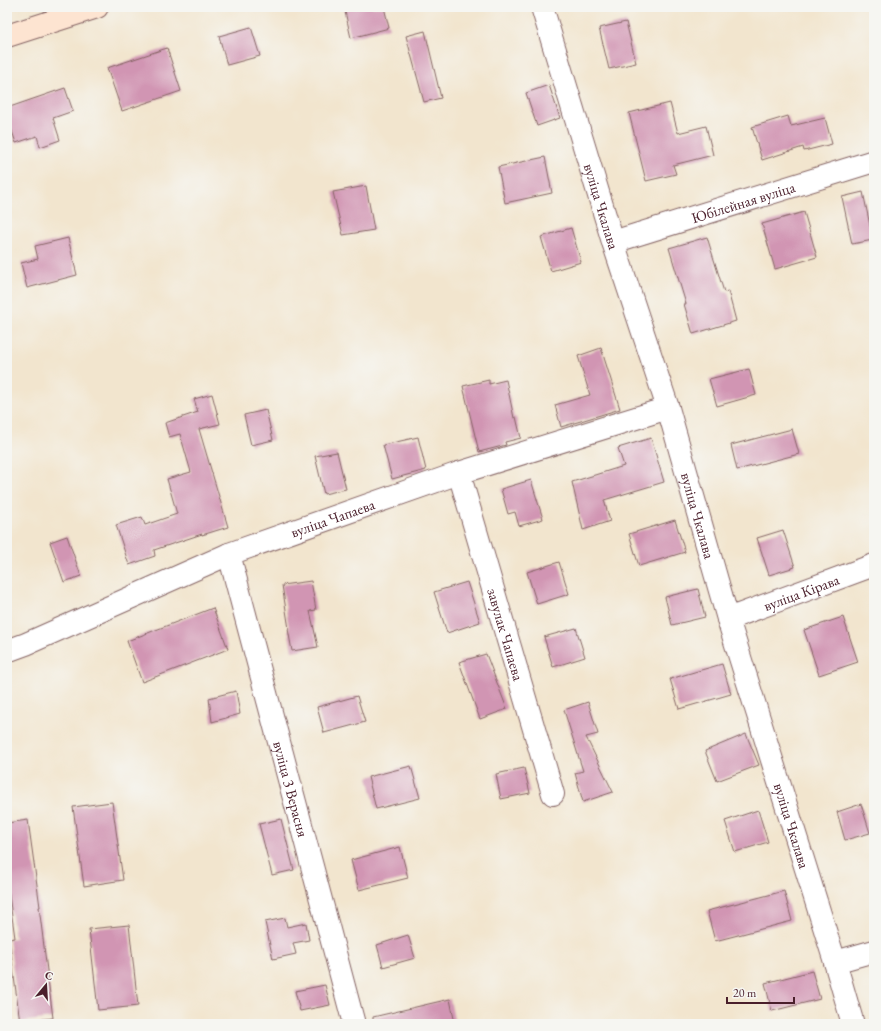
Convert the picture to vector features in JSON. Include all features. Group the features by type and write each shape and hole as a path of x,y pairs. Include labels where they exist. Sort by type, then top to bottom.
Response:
{"main road":[{"path":"7,36 97,7"}],"street":[{"name":"вуліца Чкалава","path":"542,7 613,242 668,408 728,619 853,1024"},
{"name":"Юбілейная вуліца","path":"613,242 874,161"},
{"name":"вуліца Чапаева","path":"7,651 33,641 229,554 459,473 668,408"},
{"name":"завулак Чапаева","path":"459,473 553,794"},
{"name":"вуліца 3 Верасня","path":"229,554 354,1024"},
{"name":"вуліца Кірава","path":"728,619 874,565"},
{"path":"835,962 874,951"}],"building":[{"path":"344,7 384,7 389,28 351,38"},
{"path":"626,22 636,63 609,69 599,28"},
{"path":"251,27 260,56 227,65 219,36"},
{"path":"425,31 441,98 424,102 406,36"},
{"path":"167,48 181,91 122,111 107,68"},
{"path":"549,85 560,118 537,126 526,93"},
{"path":"65,88 73,111 53,118 60,140 40,147 37,136 16,143 7,116 7,108"},
{"path":"670,103 678,133 706,126 713,155 673,165 676,174 646,181 629,113"},
{"path":"788,116 791,126 825,118 832,144 804,151 803,147 762,160 752,127"},
{"path":"545,157 552,193 505,203 498,167"},
{"path":"366,186 374,230 343,235 333,192"},
{"path":"863,192 873,240 852,244 842,197"},
{"path":"804,212 817,257 775,269 762,224"},
{"path":"571,228 581,262 551,271 541,237"},
{"path":"707,237 724,292 728,291 736,321 693,334 684,304 686,304 669,248"},
{"path":"68,238 77,275 27,288 21,263 38,259 35,246"},
{"path":"601,348 620,409 561,427 555,405 590,395 578,356"},
{"path":"749,369 756,395 717,406 709,379"},
{"path":"489,380 489,384 506,380 514,418 516,417 521,438 505,442 506,445 479,452 463,386"},
{"path":"212,394 220,424 199,429 228,527 154,550 155,556 129,565 116,525 142,517 145,525 177,514 167,479 191,472 180,434 169,437 165,423 198,412 194,399"},
{"path":"266,410 273,440 251,445 244,415"},
{"path":"792,429 799,454 737,470 731,445"},
{"path":"418,437 426,470 392,479 383,445"},
{"path":"651,438 664,482 604,500 610,521 583,530 572,482 624,466 618,448"},
{"path":"337,452 346,489 324,494 315,456"},
{"path":"531,480 543,519 519,526 515,512 508,514 501,489"},
{"path":"675,520 685,552 639,566 629,534"},
{"path":"783,530 795,567 769,575 757,538"},
{"path":"67,536 81,576 64,582 50,542"},
{"path":"559,562 569,594 537,604 527,572"},
{"path":"311,581 316,610 310,611 318,647 292,651 282,585"},
{"path":"467,582 480,622 447,633 434,592"},
{"path":"698,589 705,617 672,625 665,597"},
{"path":"213,608 228,649 142,682 127,641"},
{"path":"843,617 858,662 819,675 804,630"},
{"path":"576,628 585,657 553,667 544,637"},
{"path":"486,654 507,709 480,719 459,662"},
{"path":"722,664 731,694 679,709 670,679"},
{"path":"236,691 240,714 212,722 209,698"},
{"path":"357,696 365,722 324,733 317,707"},
{"path":"588,702 598,734 586,737 613,792 583,802 575,773 583,771 564,710"},
{"path":"746,734 759,765 717,781 705,751"},
{"path":"411,766 420,798 376,809 368,777"},
{"path":"524,768 530,793 501,799 496,774"},
{"path":"112,802 123,880 84,886 73,807"},
{"path":"861,804 870,833 845,840 837,812"},
{"path":"758,810 768,842 735,852 725,821"},
{"path":"281,819 294,870 272,875 259,824"},
{"path":"28,820 53,1018 20,1022 9,939 15,938 7,881 7,823"},
{"path":"400,847 408,878 359,890 351,860"},
{"path":"784,891 792,921 715,941 707,911"},
{"path":"285,918 287,927 306,923 309,940 293,943 296,954 273,959 265,922"},
{"path":"129,925 138,1006 98,1010 89,929"},
{"path":"408,935 415,958 383,967 377,945"},
{"path":"812,971 820,999 772,1011 765,983"},
{"path":"325,985 330,1005 300,1011 295,991"},
{"path":"450,999 455,1024 373,1024 373,1017"}]}
